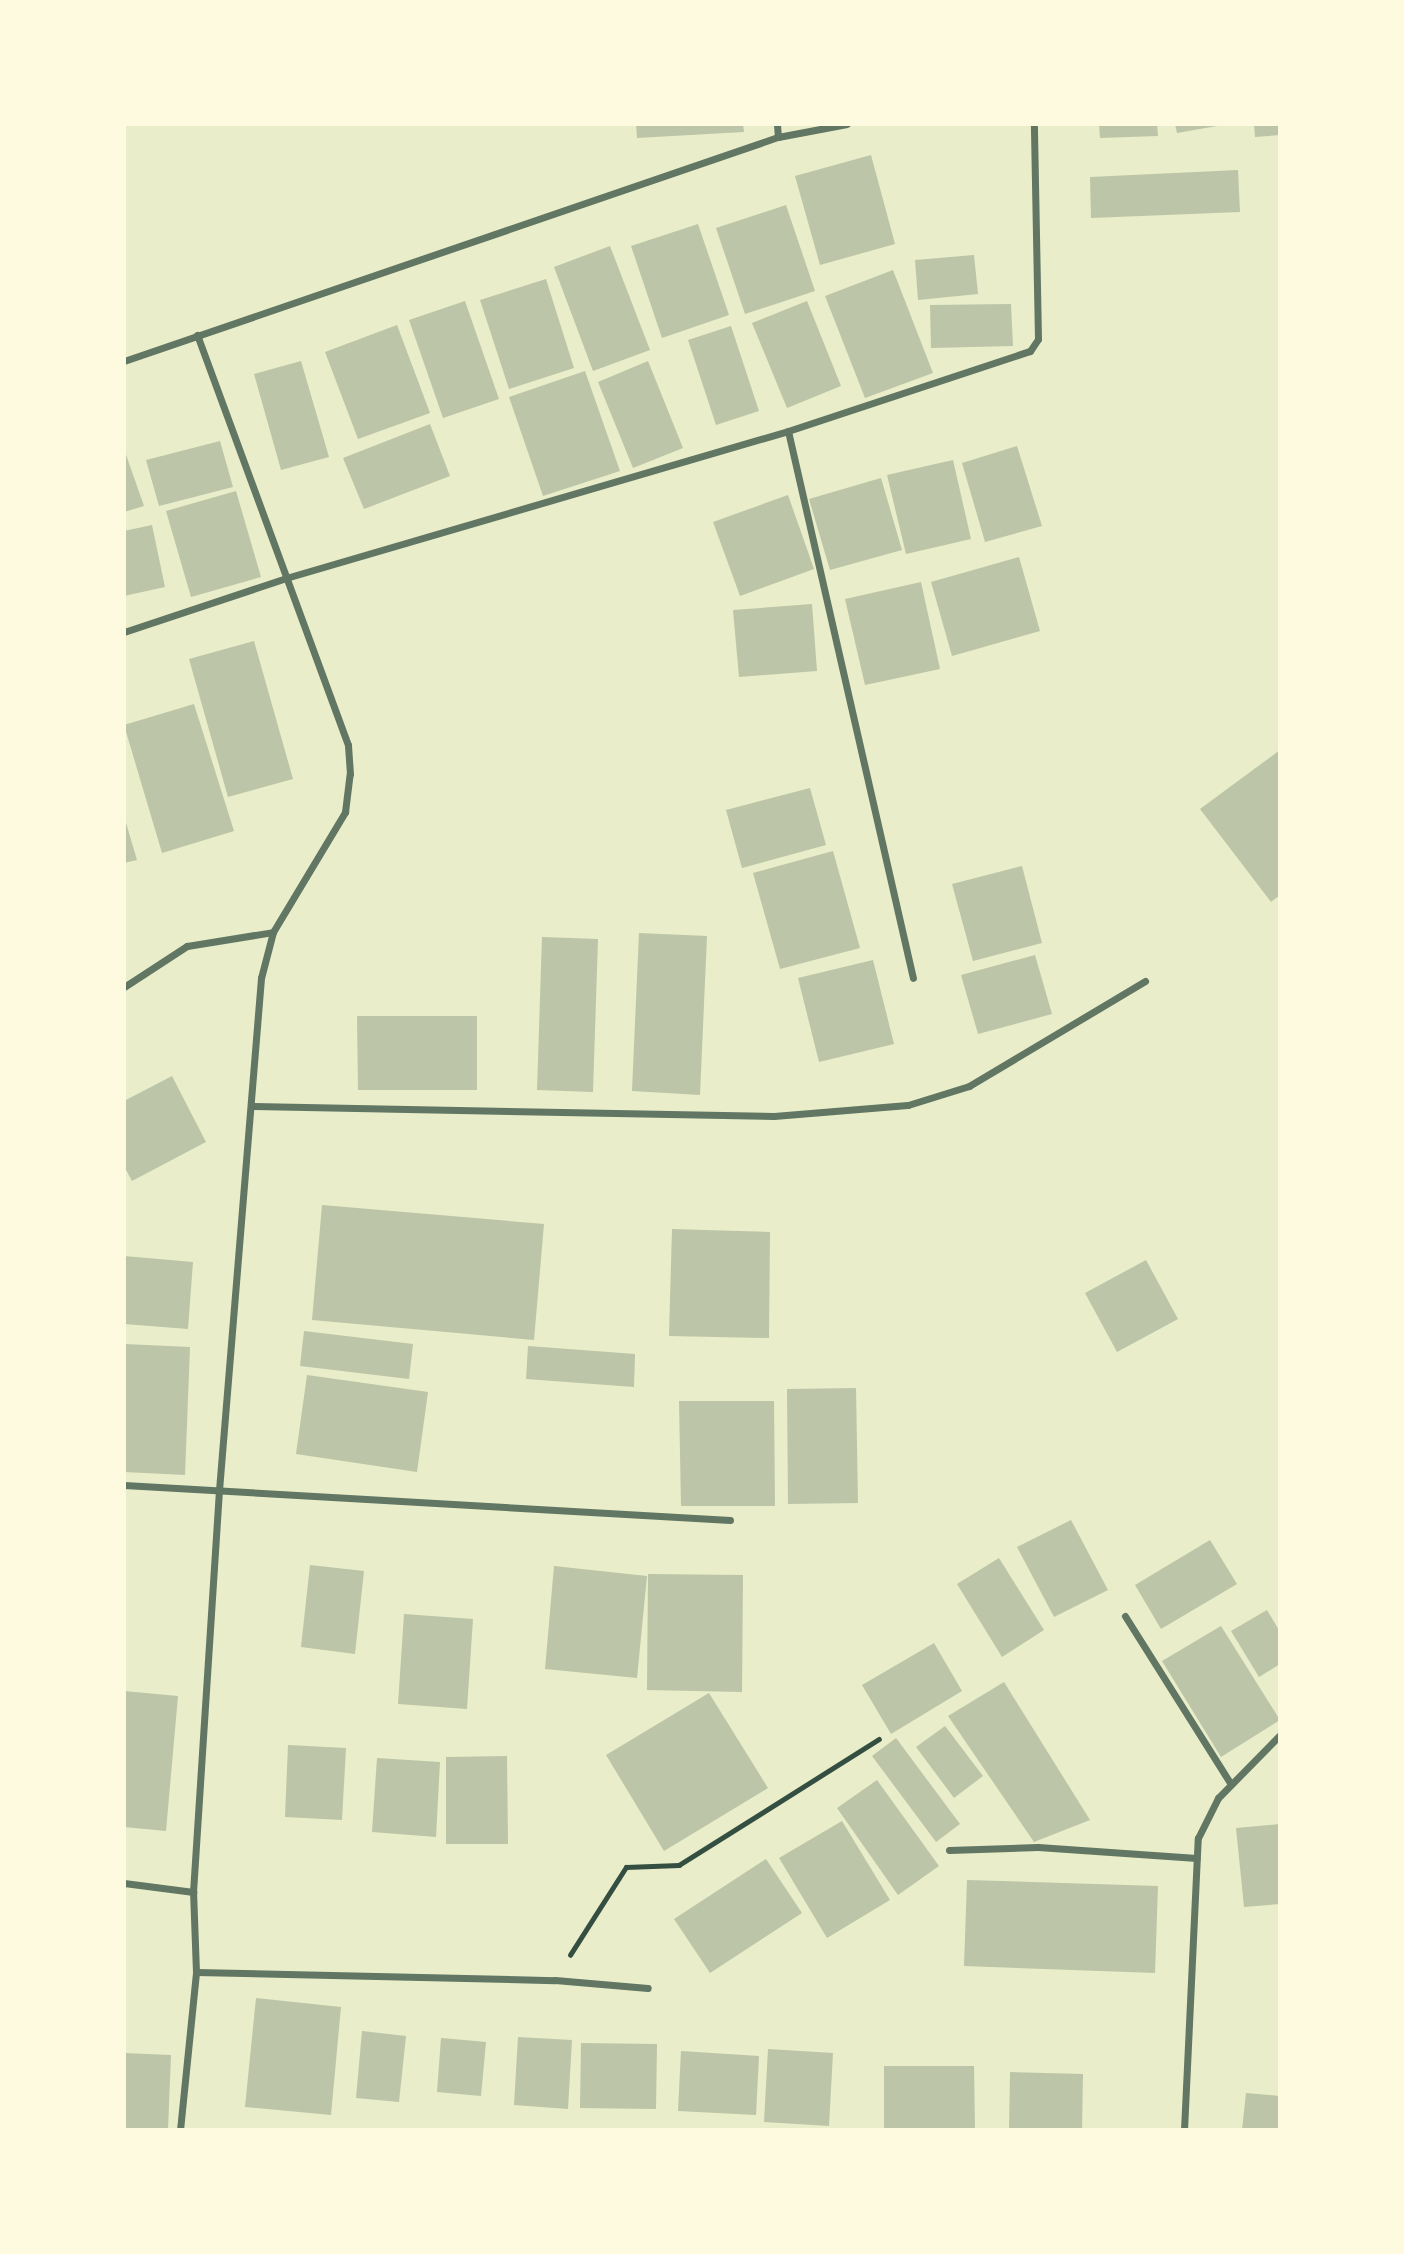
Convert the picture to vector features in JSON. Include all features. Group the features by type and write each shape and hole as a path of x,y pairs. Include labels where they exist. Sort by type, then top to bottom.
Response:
{"street":[{"path":"777,124 778,137"},
{"path":"124,361 778,137 847,124"},
{"path":"124,632 286,578 788,431 1033,349 1038,339 1034,124"},
{"path":"180,2130 196,1972 193,1892 219,1490 261,978 273,932 345,812 350,791 348,745 197,335"},
{"path":"788,431 913,978"},
{"path":"124,987 187,946 273,932"},
{"path":"251,1106 774,1116 908,1105 969,1086 1145,981"},
{"path":"124,1485 730,1520"},
{"path":"1125,1616 1230,1783"},
{"path":"1184,2130 1197,1858 1204,1822 1230,1783 1280,1735"},
{"path":"949,1850 1051,1848 1197,1858"},
{"path":"124,1883 193,1892"},
{"path":"196,1972 555,1980 648,1988"}],"path":[{"path":"555,1980 623,1868 679,1865 879,1739"}],"building":[{"path":"636,124 743,124 744,132 637,138"},
{"path":"1099,124 1157,124 1158,136 1100,138"},
{"path":"1175,124 1217,124 1217,126 1177,133"},
{"path":"1254,124 1280,124 1280,135 1255,137"},
{"path":"871,155 895,244 820,265 795,176"},
{"path":"1238,170 1240,212 1091,218 1090,177"},
{"path":"786,205 815,291 745,314 716,228"},
{"path":"698,224 729,315 662,338 631,246"},
{"path":"610,246 650,350 593,371 554,267"},
{"path":"974,255 978,294 918,300 915,260"},
{"path":"893,270 933,373 865,398 825,296"},
{"path":"546,279 574,368 509,389 480,300"},
{"path":"465,301 499,399 443,418 409,320"},
{"path":"807,301 841,386 787,408 752,323"},
{"path":"1011,304 1013,346 931,348 930,305"},
{"path":"397,325 430,413 358,439 325,352"},
{"path":"731,326 759,411 716,425 688,340"},
{"path":"301,361 329,457 281,470 254,374"},
{"path":"648,361 683,448 633,468 598,382"},
{"path":"585,371 620,471 543,496 509,397"},
{"path":"430,424 450,476 364,509 343,458"},
{"path":"220,441 233,487 159,506 146,460"},
{"path":"1017,446 1042,526 985,542 962,463"},
{"path":"124,449 144,506 124,512"},
{"path":"953,460 971,539 906,554 887,475"},
{"path":"881,478 902,550 830,570 809,499"},
{"path":"236,491 261,577 191,597 166,511"},
{"path":"788,495 814,569 740,596 713,522"},
{"path":"152,525 165,587 124,596 124,531"},
{"path":"1019,557 1040,631 952,656 931,582"},
{"path":"921,582 940,669 865,685 845,599"},
{"path":"812,604 817,671 739,677 733,610"},
{"path":"254,641 293,779 228,797 189,659"},
{"path":"194,704 234,831 162,853 124,725"},
{"path":"1280,750 1280,895 1271,902 1200,809"},
{"path":"810,788 826,845 742,868 726,810"},
{"path":"124,816 137,860 124,863"},
{"path":"833,851 860,948 780,969 753,873"},
{"path":"1022,866 1042,943 973,961 952,884"},
{"path":"639,933 707,936 700,1095 632,1091"},
{"path":"542,937 598,939 593,1092 537,1090"},
{"path":"1035,955 1052,1014 978,1034 961,975"},
{"path":"873,960 894,1044 819,1062 798,978"},
{"path":"357,1016 477,1016 477,1090 358,1090"},
{"path":"172,1076 206,1142 132,1181 124,1166 124,1101"},
{"path":"322,1205 544,1224 534,1340 312,1320"},
{"path":"672,1229 770,1232 769,1338 669,1336"},
{"path":"124,1256 193,1262 188,1329 124,1324"},
{"path":"1146,1260 1178,1319 1117,1352 1085,1293"},
{"path":"304,1331 413,1344 409,1379 300,1366"},
{"path":"124,1344 190,1347 185,1475 124,1472"},
{"path":"528,1346 635,1354 634,1387 526,1379"},
{"path":"307,1375 428,1392 417,1472 296,1454"},
{"path":"856,1388 858,1503 788,1504 787,1389"},
{"path":"679,1401 774,1401 775,1506 681,1506"},
{"path":"1071,1520 1108,1590 1054,1617 1017,1547"},
{"path":"1210,1540 1237,1584 1161,1629 1135,1585"},
{"path":"999,1558 1044,1630 1002,1657 957,1584"},
{"path":"310,1565 364,1571 355,1654 301,1647"},
{"path":"554,1566 647,1576 637,1678 545,1669"},
{"path":"648,1574 743,1575 742,1692 647,1690"},
{"path":"1267,1610 1280,1632 1280,1664 1259,1677 1231,1631"},
{"path":"404,1614 473,1619 467,1709 398,1704"},
{"path":"1221,1626 1280,1720 1221,1757 1162,1661"},
{"path":"934,1643 962,1691 891,1734 862,1685"},
{"path":"1004,1682 1090,1820 1034,1842 948,1716"},
{"path":"124,1691 178,1696 166,1831 124,1827"},
{"path":"709,1693 768,1788 664,1851 606,1755"},
{"path":"945,1726 983,1776 954,1798 916,1747"},
{"path":"896,1738 960,1824 936,1842 872,1756"},
{"path":"288,1745 346,1748 342,1820 285,1817"},
{"path":"507,1756 508,1844 446,1844 446,1757"},
{"path":"377,1758 440,1762 436,1837 372,1832"},
{"path":"877,1780 939,1866 898,1895 837,1808"},
{"path":"842,1821 890,1900 827,1938 779,1858"},
{"path":"1280,1824 1280,1904 1244,1907 1236,1828"},
{"path":"766,1859 802,1913 710,1973 674,1919"},
{"path":"967,1880 1158,1886 1155,1973 964,1966"},
{"path":"256,1998 341,2007 331,2115 245,2107"},
{"path":"362,2031 406,2036 399,2102 356,2098"},
{"path":"518,2037 572,2040 568,2109 514,2105"},
{"path":"441,2038 486,2042 481,2096 437,2092"},
{"path":"581,2043 657,2044 656,2109 580,2108"},
{"path":"768,2049 833,2053 829,2126 764,2122"},
{"path":"681,2051 759,2056 756,2115 678,2111"},
{"path":"124,2053 171,2055 168,2130 124,2130"},
{"path":"884,2066 974,2066 975,2130 884,2130"},
{"path":"1010,2072 1083,2074 1082,2130 1009,2130"},
{"path":"1246,2093 1280,2096 1280,2130 1242,2130"}]}
